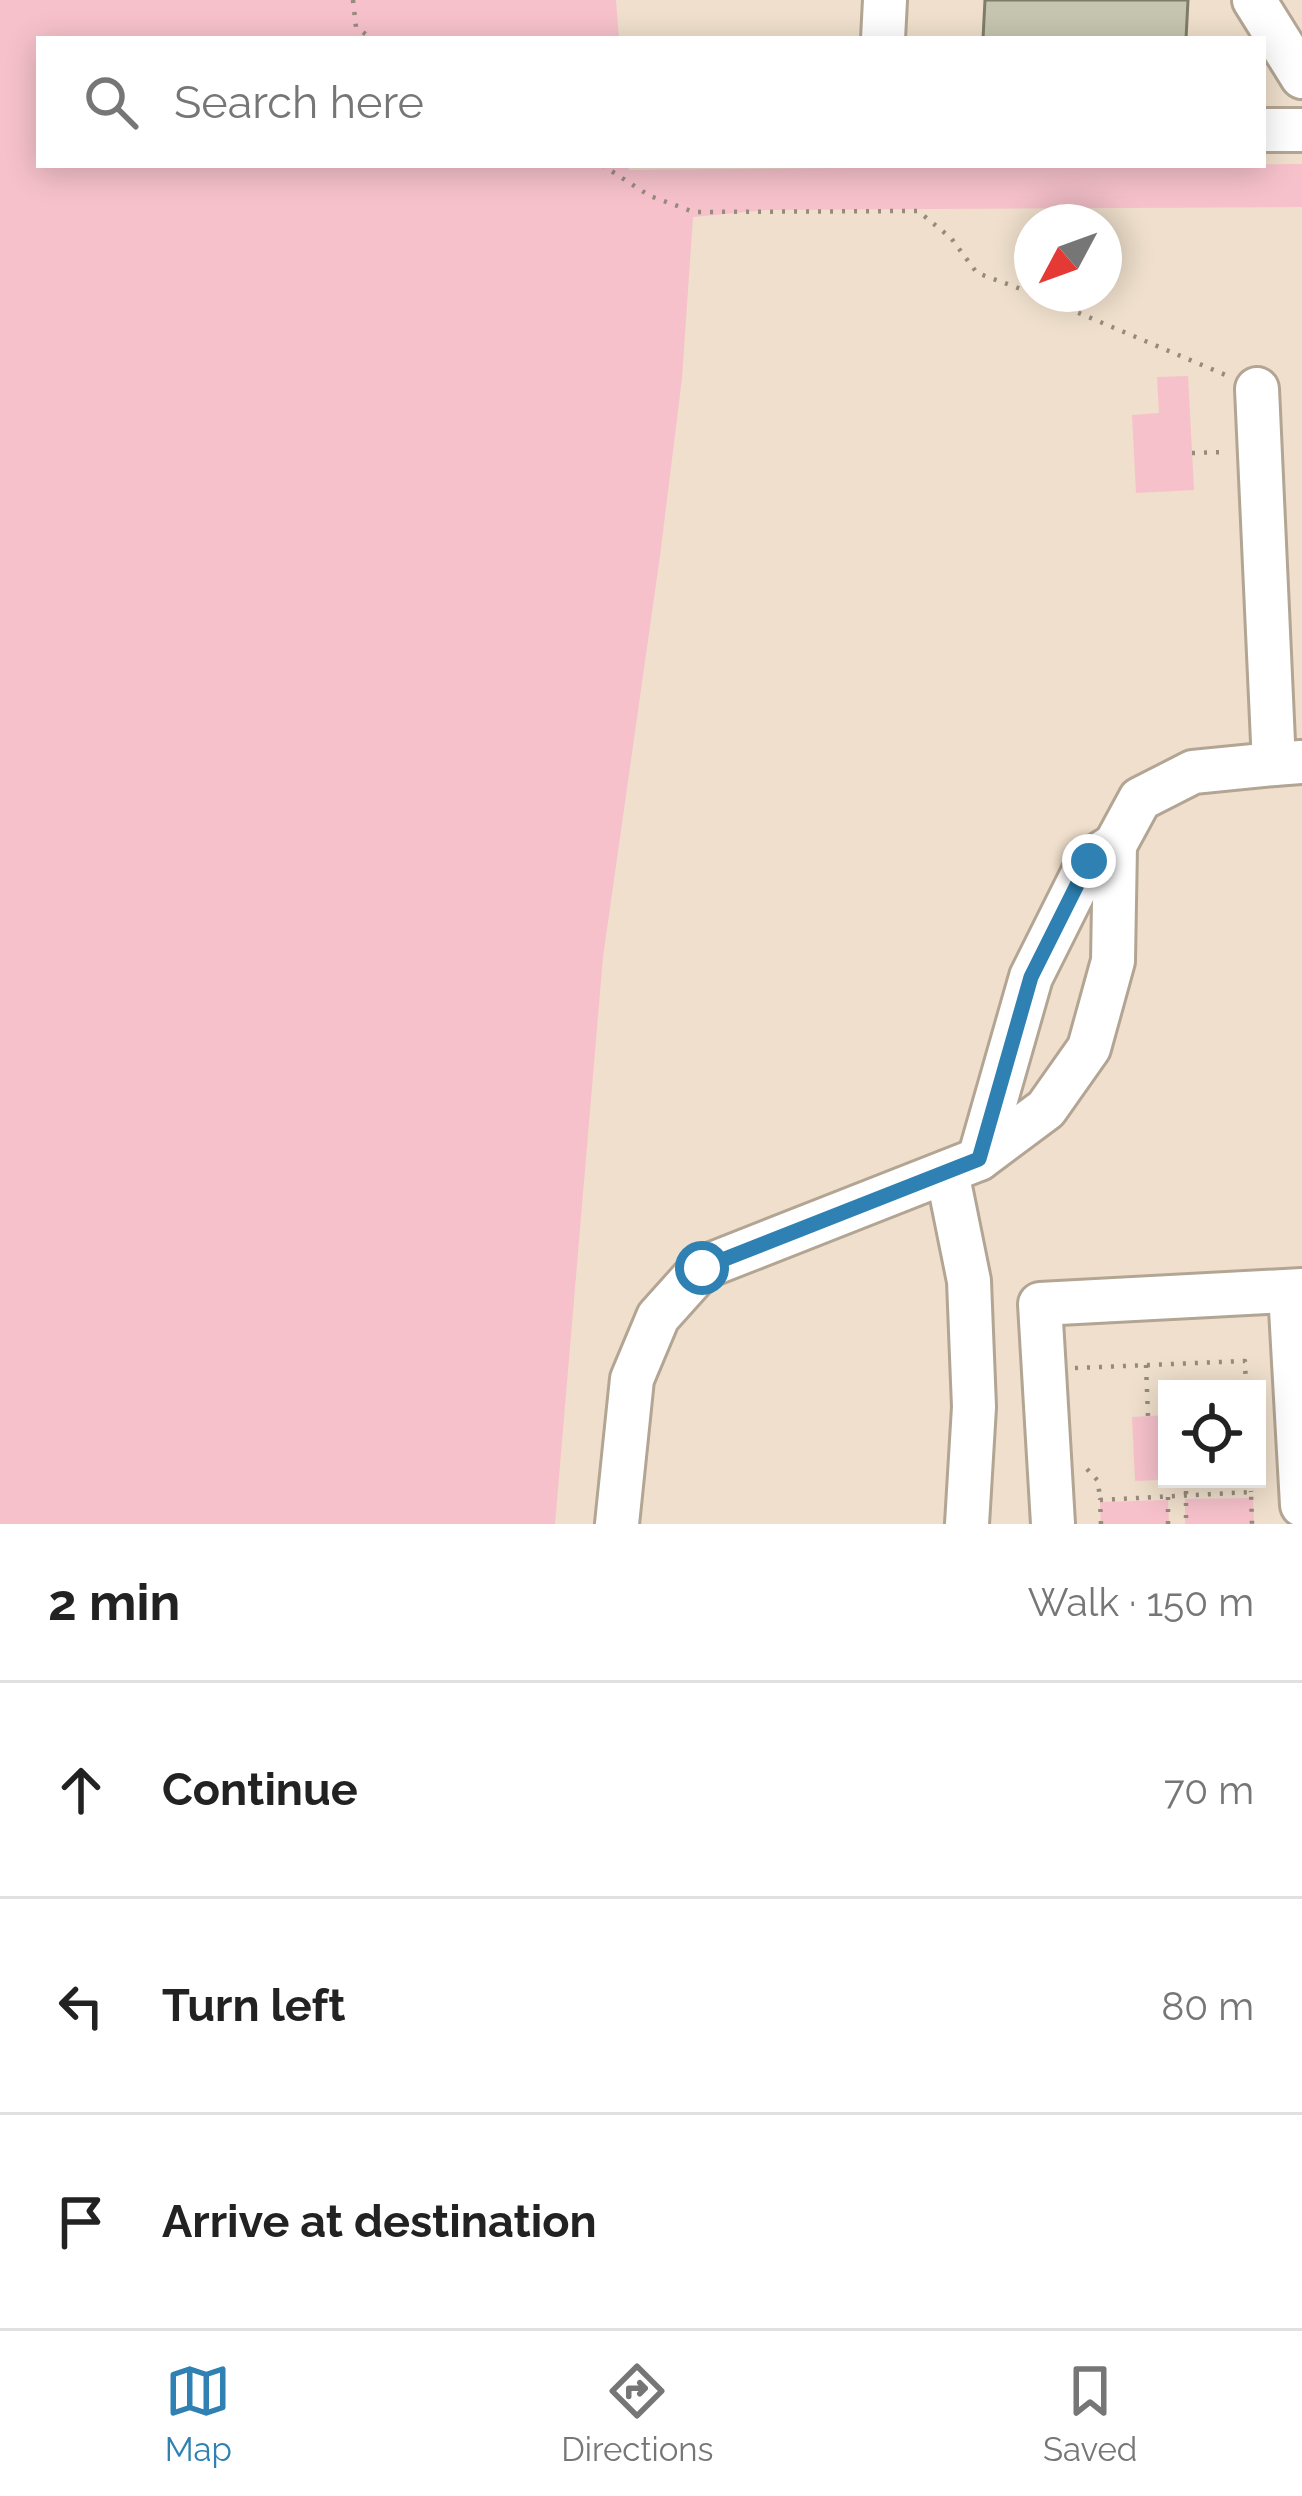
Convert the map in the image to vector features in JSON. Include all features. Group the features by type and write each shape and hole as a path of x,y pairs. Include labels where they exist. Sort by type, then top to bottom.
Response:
{"lane":[{"path":"883,36 885,0"},
{"path":"1255,0 1302,77"},
{"path":"1266,130 1302,130"},
{"path":"617,1524 632,1379 658,1317 702,1268 963,1166 1046,1109 1089,1048 1113,961 1115,845 1140,799 1193,772 1288,763 1257,389"},
{"path":"967,1524 974,1408 963,1166 1031,977 1089,861 1115,845"},
{"path":"1053,1524 1040,1304 1296,1291 1302,1505"}],"path":[{"path":"352,0 356,27 368,36"},
{"path":"607,168 650,196 694,212 918,211 951,238 977,273 1014,287"},
{"path":"1075,312 1257,389"},
{"path":"1044,1370 1245,1360 1246,1380"},
{"path":"1146,1365 1148,1416"},
{"path":"1186,1488 1186,1524"},
{"path":"1251,1488 1252,1524"},
{"path":"1101,1524 1100,1500 1251,1492"},
{"path":"1168,1497 1168,1524"}],"shaded area":[{"path":"0,0 616,0 619,36 36,36 36,168 1266,168 1266,164 1302,164 1302,207 1014,204 1014,209 766,210 693,217 682,378 603,957 555,1524 0,1524"},
{"path":"1188,376 1194,490 1136,493 1132,415 1159,413 1157,377"},
{"path":"1158,1416 1158,1480 1135,1481 1132,1417"},
{"path":"1253,1498 1254,1524 1185,1524 1185,1499"},
{"path":"1168,1500 1169,1524 1101,1524 1100,1502"}],"building":[{"path":"985,0 1188,0 1186,36 983,36"}],"route":[{"path":"702,1268 979,1159 1031,977 1089,861"}]}
